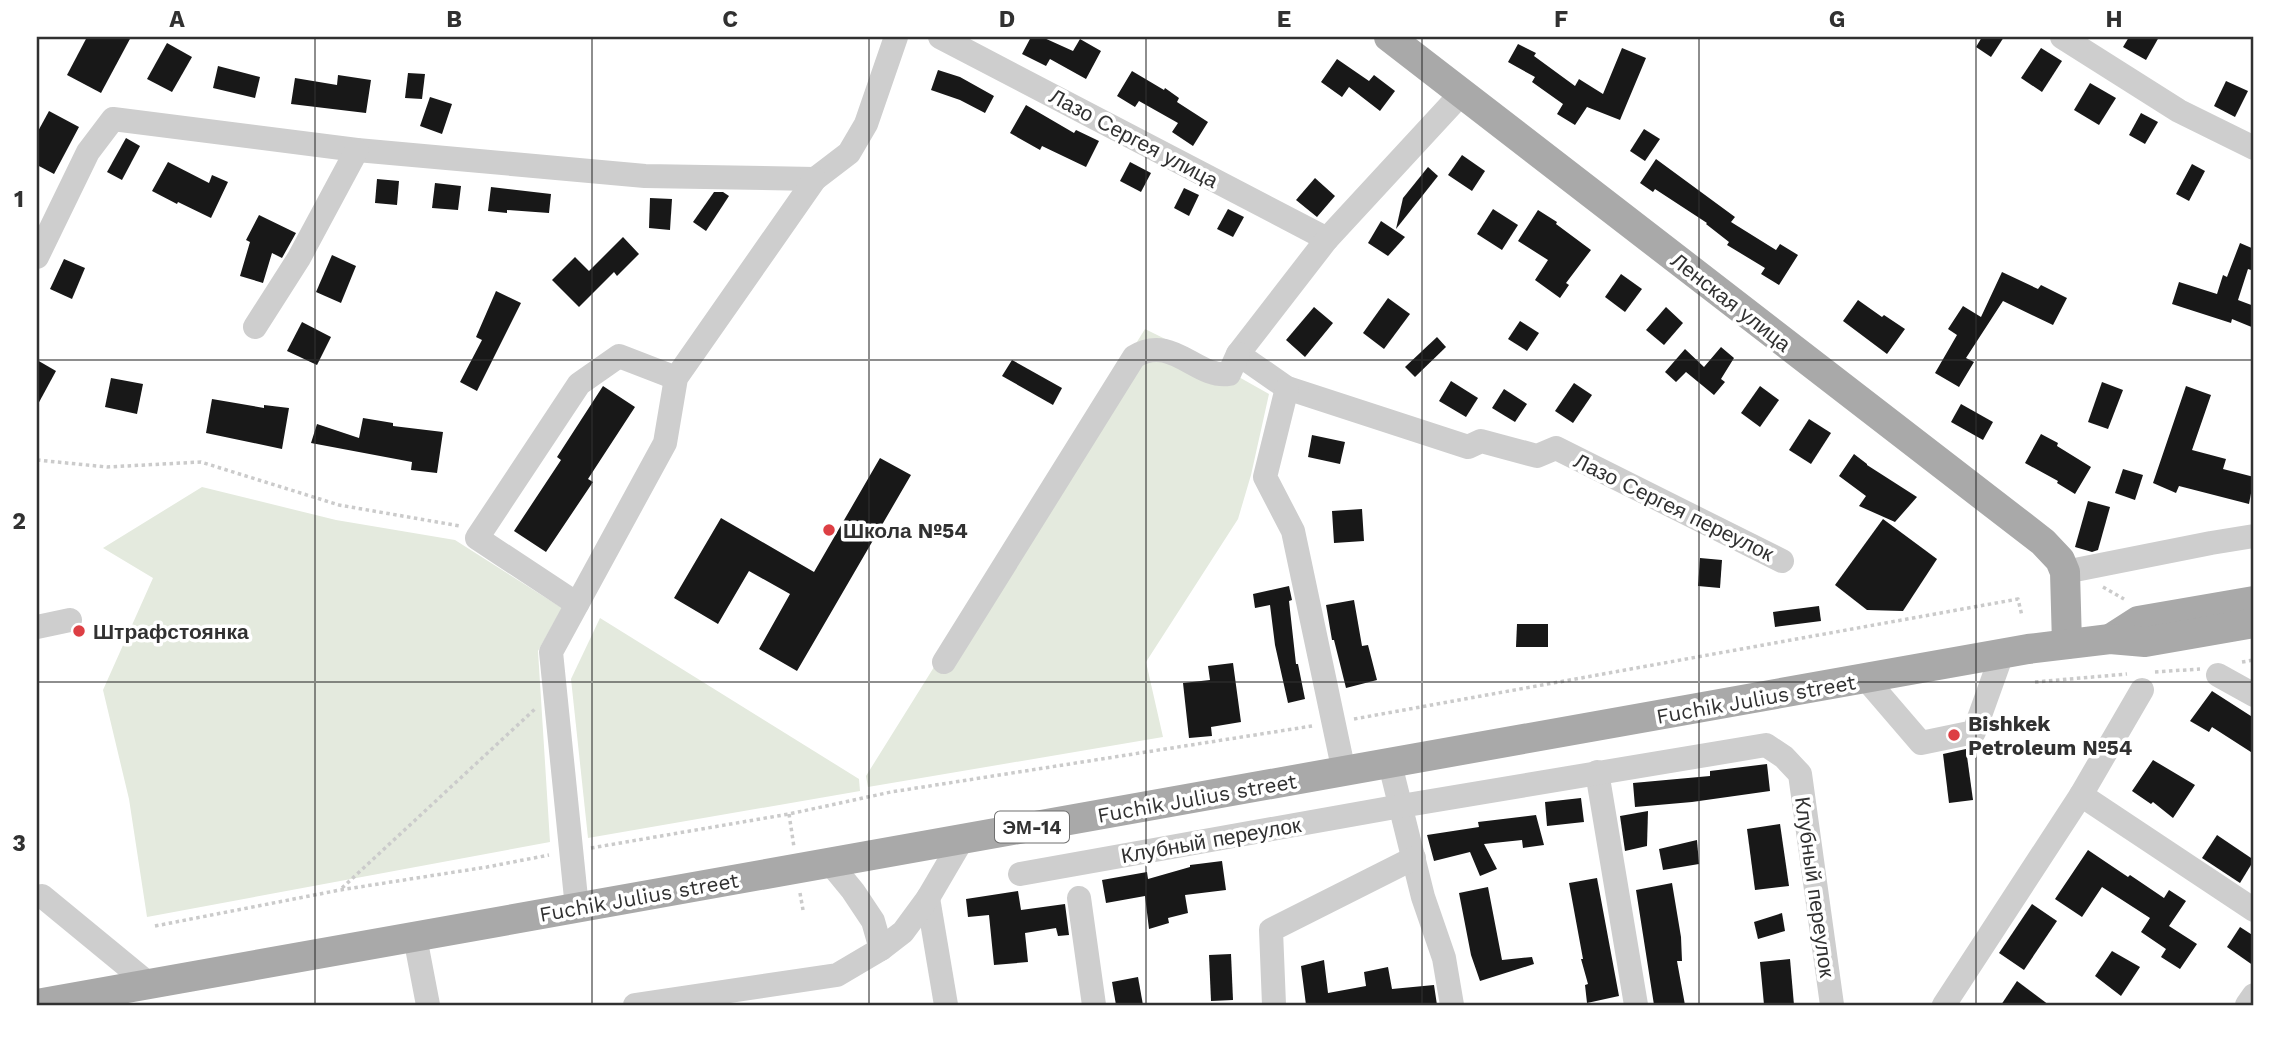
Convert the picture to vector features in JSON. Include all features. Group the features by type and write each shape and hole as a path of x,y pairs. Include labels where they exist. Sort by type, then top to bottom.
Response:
{"main road":[{"name":"Ленская улица","path":"1389,37 2043,542 2060,560 2065,572"},
{"path":"2065,572 2067,644"},
{"name":"Fuchik Julius street","path":"2110,639 2138,621 2254,601"},
{"name":"Fuchik Julius street","path":"37,1004 2002,654 2110,639 2145,642 2254,624"}],"street":[{"path":"577,908 551,652 665,443 676,377 816,179 849,153 866,124 896,37"},
{"name":"Лазо Сергея улица","path":"940,37 1327,239"},
{"path":"2062,37 2179,111 2254,148"},
{"path":"944,662 1134,357 1142,352 1174,352 1218,375 1229,374 1238,354 1327,239 1461,94"},
{"path":"37,257 88,152 113,119 357,150 645,176 816,179"},
{"path":"255,327 299,258 357,150"},
{"name":"Лазо Сергея переулок","path":"1238,354 1287,388 1468,447 1481,442 1537,456 1556,448 1782,561"},
{"path":"577,604 477,538 579,384 619,356 676,377"},
{"path":"1287,388 1265,477 1293,531 1344,772"},
{"path":"2065,572 2254,536"},
{"path":"37,627 70,620"},
{"path":"1866,679 1921,743 1974,732 2002,654"},
{"path":"2218,675 2254,695"},
{"path":"1949,1004 2081,795 2142,690"},
{"name":"Клубный переулок","path":"1020,874 1597,772 1766,745 1784,757 1800,774 1832,1005"},
{"path":"1390,764 1423,897 1444,958 1452,1005"},
{"path":"1597,772 1636,1005"},
{"path":"2081,795 2254,910"},
{"path":"635,1005 837,975 881,949 903,932 928,898 962,840"},
{"path":"1274,1005 1271,930 1414,858"},
{"path":"830,863 873,921 881,949"},
{"path":"37,897 42,896 149,984"},
{"path":"928,898 946,1005"},
{"path":"1079,898 1094,1005"},
{"path":"415,937 428,1005"},
{"path":"2247,1005 2254,995"}],"path":[{"path":"37,460 107,467 201,462 339,505 460,526 477,538"},
{"path":"2103,587 2124,599"},
{"path":"155,926 340,890 789,814 891,792 1334,722 2018,599 2022,617"},
{"path":"340,890 555,691"}],"shaded area":[{"path":"1145,329 1269,394 1238,519 1146,662 1163,737 868,787 866,776"},
{"path":"202,487 336,520 455,540 562,608 538,651 550,842 147,917 129,799 103,690 153,578 103,548"},
{"path":"600,618 859,779 860,791 588,838 571,679"}],"building":[{"path":"87,37 131,37 101,93 67,75"},
{"path":"1031,37 1042,37 1073,51 1080,39 1101,51 1086,79 1050,59 1046,66 1022,54"},
{"path":"1982,37 2004,37 1991,57 1976,47"},
{"path":"2129,37 2159,37 2146,60 2123,47"},
{"path":"167,43 192,57 172,92 147,79"},
{"path":"1518,44 1536,53 1534,56 1575,86 1579,79 1603,94 1622,48 1646,58 1620,120 1587,107 1575,125 1557,114 1563,104 1532,82 1535,77 1508,62"},
{"path":"2041,48 2062,61 2042,92 2021,78"},
{"path":"1337,59 1369,81 1374,75 1395,91 1380,111 1349,87 1342,97 1321,82"},
{"path":"218,66 260,77 255,98 213,88"},
{"path":"938,70 960,77 994,96 985,113 960,100 931,90"},
{"path":"1132,71 1164,90 1165,88 1179,98 1177,102 1208,122 1193,146 1172,132 1178,123 1139,101 1135,107 1117,96"},
{"path":"408,73 425,74 422,99 405,98"},
{"path":"338,75 371,80 366,113 291,104 295,78 337,85"},
{"path":"2226,81 2248,91 2235,117 2214,106"},
{"path":"2090,83 2116,98 2099,125 2074,110"},
{"path":"430,97 452,104 442,134 420,126"},
{"path":"1026,105 1074,133 1076,130 1099,141 1086,167 1042,146 1040,150 1010,133"},
{"path":"49,111 79,127 54,174 37,165 37,133"},
{"path":"2141,113 2158,122 2145,144 2129,135"},
{"path":"1644,129 1660,139 1645,161 1630,151"},
{"path":"126,138 140,146 122,180 107,172"},
{"path":"1462,155 1485,171 1472,191 1448,175"},
{"path":"1656,159 1735,217 1731,222 1776,250 1780,244 1798,255 1779,285 1761,274 1765,268 1727,245 1729,242 1707,223 1655,189 1653,192 1640,183"},
{"path":"168,162 209,183 212,175 228,182 211,218 152,191"},
{"path":"1130,162 1151,173 1141,192 1120,181"},
{"path":"2192,164 2205,171 2189,201 2176,194"},
{"path":"1428,167 1438,176 1396,229 1403,198"},
{"path":"1315,178 1335,196 1317,217 1296,200"},
{"path":"377,179 399,181 397,205 375,203"},
{"path":"435,183 461,186 458,210 432,208"},
{"path":"491,187 551,194 549,213 488,211"},
{"path":"1184,188 1199,195 1189,216 1174,208"},
{"path":"714,192 723,192 729,196 706,231 693,222"},
{"path":"650,198 672,199 670,230 649,228"},
{"path":"1228,209 1244,217 1233,237 1217,229"},
{"path":"1493,209 1518,225 1502,250 1477,234"},
{"path":"1538,210 1591,250 1566,283 1569,285 1560,298 1535,280 1548,260 1518,241"},
{"path":"259,215 296,233 282,258 272,253 263,283 240,276 250,242 246,240"},
{"path":"1381,221 1405,237 1388,256 1368,243"},
{"path":"623,237 639,254 617,276 614,272 579,307 552,280 575,257 589,271"},
{"path":"2240,243 2254,249 2254,271 2248,269 2238,300 2254,306 2254,328 2232,319 2231,323 2172,304 2179,282 2217,294 2223,275 2227,277"},
{"path":"332,255 356,266 341,303 316,292"},
{"path":"64,259 85,268 72,299 50,289"},
{"path":"2002,272 2038,289 2041,285 2067,298 2053,325 2003,301 1966,358 1974,362 1959,387 1935,373 1957,335 1948,329 1963,306 1981,317"},
{"path":"1621,274 1642,289 1625,312 1605,297"},
{"path":"496,291 521,303 477,391 460,382 482,340 476,337"},
{"path":"1388,298 1410,314 1384,349 1363,333"},
{"path":"1858,300 1905,329 1887,354 1843,321"},
{"path":"1314,307 1333,323 1305,357 1286,340"},
{"path":"1666,307 1683,323 1664,345 1646,330"},
{"path":"1520,321 1539,333 1527,351 1508,339"},
{"path":"302,322 331,337 317,365 287,351"},
{"path":"1437,337 1446,347 1415,377 1405,367"},
{"path":"1721,347 1734,358 1721,379 1725,382 1714,395 1686,372 1676,382 1665,372 1685,349 1704,367"},
{"path":"37,360 56,371 37,406"},
{"path":"1012,360 1062,388 1053,405 1002,376"},
{"path":"111,378 143,384 137,414 105,407"},
{"path":"1451,381 1478,398 1466,417 1439,401"},
{"path":"2102,382 2123,390 2108,429 2088,422"},
{"path":"1574,383 1592,395 1573,423 1555,411"},
{"path":"603,386 635,407 588,479 593,482 546,552 514,531 561,460 557,457"},
{"path":"1760,386 1779,400 1760,427 1741,413"},
{"path":"2186,386 2211,395 2192,450 2226,459 2223,469 2254,477 2249,504 2179,486 2176,493 2153,483"},
{"path":"1504,389 1527,404 1515,422 1492,408"},
{"path":"212,399 264,408 264,405 289,408 282,449 206,433"},
{"path":"1961,404 1993,422 1983,440 1951,422"},
{"path":"363,418 393,423 393,426 443,432 437,473 411,470 412,462 311,443 317,424 359,438"},
{"path":"1809,419 1831,433 1811,464 1789,450"},
{"path":"2041,434 2091,467 2075,494 2025,463"},
{"path":"1312,435 1345,442 1340,464 1308,457"},
{"path":"1854,454 1917,497 1895,522 1859,506 1866,496 1839,476"},
{"path":"880,458 911,475 797,671 759,649 790,594 749,571 718,624 674,598 721,518 814,572"},
{"path":"2123,469 2143,475 2135,500 2115,493"},
{"path":"2088,501 2110,507 2098,550 2092,552 2075,547"},
{"path":"1362,509 1364,541 1334,543 1332,511"},
{"path":"1883,519 1937,559 1903,611 1867,610 1835,585"},
{"path":"1700,558 1722,560 1720,588 1698,586"},
{"path":"1289,586 1296,664 1305,699 1288,703 1275,645 1270,605 1255,608 1253,594"},
{"path":"1354,600 1362,646 1368,645 1377,680 1346,688 1332,640 1326,605"},
{"path":"1819,606 1821,621 1775,627 1773,612"},
{"path":"1517,624 1548,624 1548,647 1516,647"},
{"path":"1233,663 1241,722 1211,727 1212,736 1189,738 1183,683 1210,680 1208,666"},
{"path":"2212,691 2254,718 2254,754 2212,727 2209,732 2190,721"},
{"path":"1966,749 1973,800 1949,803 1943,754"},
{"path":"2153,760 2195,785 2173,818 2153,802 2151,804 2132,791"},
{"path":"1767,764 1770,791 1635,807 1633,783 1710,776 1710,771"},
{"path":"1581,798 1584,822 1547,826 1545,802"},
{"path":"1648,811 1647,846 1625,851 1620,816"},
{"path":"1536,815 1544,845 1523,848 1522,840 1484,844 1497,869 1480,876 1470,852 1434,861 1427,835 1479,827 1478,822"},
{"path":"1780,824 1789,886 1755,890 1747,829"},
{"path":"2217,835 2254,860 2240,883 2202,858"},
{"path":"1697,840 1699,864 1663,870 1659,849"},
{"path":"2088,850 2164,898 2169,890 2186,901 2169,926 2197,944 2180,969 2161,957 2166,949 2141,932 2150,918 2102,887 2082,917 2055,899"},
{"path":"1222,861 1226,890 1185,895 1188,913 1168,918 1169,923 1149,929 1145,896 1106,903 1102,880 1147,872 1148,879 1190,865"},
{"path":"1597,878 1619,996 1587,1003 1585,985 1588,984 1581,959 1569,883"},
{"path":"1672,883 1681,937 1682,961 1677,961 1685,1005 1654,1005 1636,890"},
{"path":"1488,887 1502,960 1532,957 1534,964 1480,981 1471,955 1459,893"},
{"path":"1018,891 1021,910 1065,904 1069,935 1058,936 1056,928 1025,933 1028,962 994,965 989,915 968,917 966,899"},
{"path":"2032,904 2057,921 2024,970 1999,953"},
{"path":"1782,913 1785,931 1758,939 1754,922"},
{"path":"2240,927 2254,936 2254,966 2227,947"},
{"path":"2112,951 2140,967 2121,996 2095,976"},
{"path":"1231,954 1233,1000 1211,1001 1209,955"},
{"path":"1790,959 1794,1005 1764,1005 1760,962"},
{"path":"1324,960 1328,993 1366,986 1364,972 1388,967 1392,989 1434,985 1437,1005 1306,1005 1301,966"},
{"path":"1138,977 1143,1005 1116,1005 1112,982"},
{"path":"2017,981 2049,1005 2001,1005"}],"place":[{"name":"Школа №54","path":"829,530"},
{"name":"Штрафстоянка","path":"79,631"},
{"name":"Bishkek Petroleum №54","path":"1954,735"}]}
